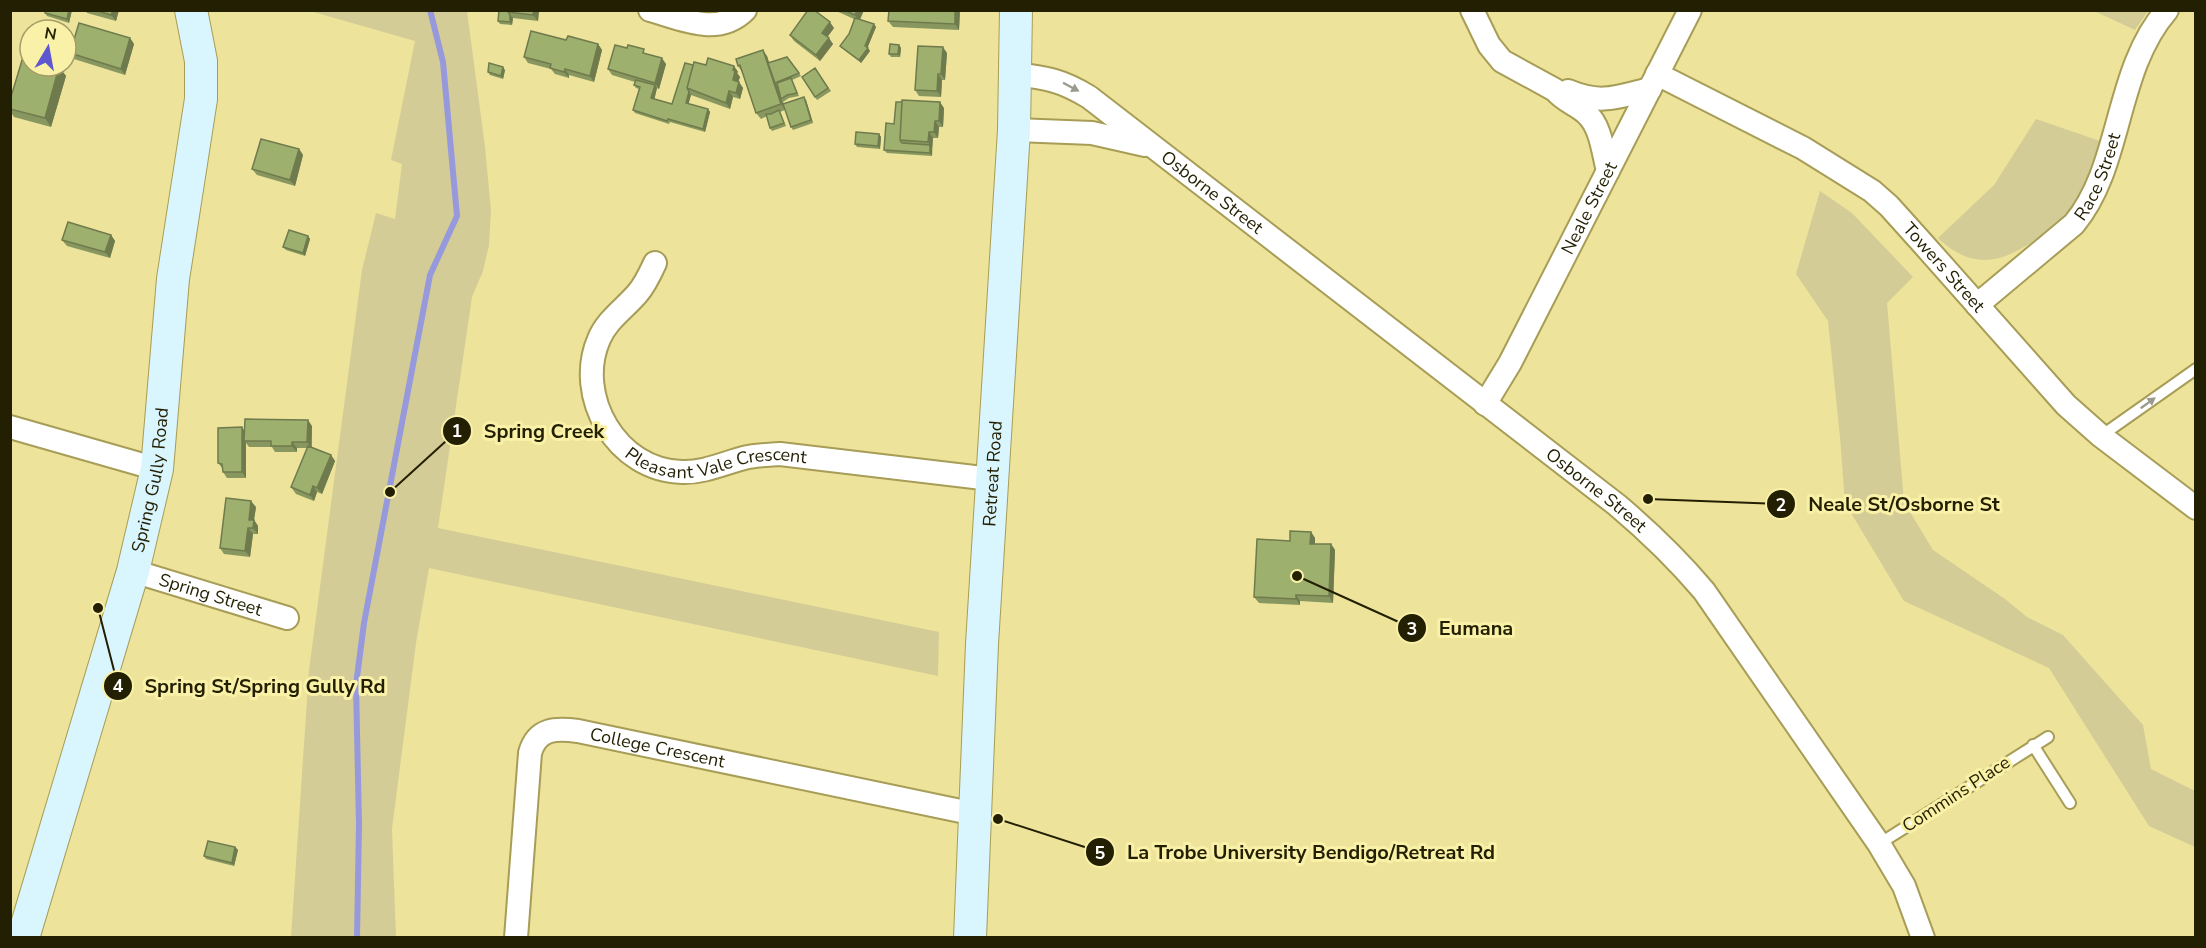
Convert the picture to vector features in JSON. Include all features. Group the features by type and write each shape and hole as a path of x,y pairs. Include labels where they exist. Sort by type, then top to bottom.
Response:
{"street":[{"name":"Spring Gully Road","path":"23,938 133,571 157,469 173,279 201,99 201,61 191,10"},
{"path":"650,10 709,26 727,22 745,10"},
{"name":"Retreat Road","path":"970,938 991,479 1014,130 1016,10"},
{"path":"1472,10 1489,45 1502,61 1555,90 1561,98 1577,106 1592,119 1597,128 1608,171"},
{"name":"Neale Street","path":"1485,404 1510,363 1690,10"},
{"name":"Race Street","path":"1977,305 2074,224 2084,212 2101,175 2134,68 2156,24 2167,10"},
{"name":"Osborne Street","path":"1015,74 1052,79 1071,86 1089,97 1617,505 1677,559 1725,620 1879,844 1904,886 1923,938"},
{"path":"1555,90 1564,89 1594,100 1608,99 1653,82"},
{"name":"Towers Street","path":"1653,82 1769,130 1855,179 1889,206 2066,405 2101,436 2196,508"},
{"name":"Osborne Street","path":"1014,130 1092,134 1153,147"},
{"name":"Pleasant Vale Crescent","path":"655,263 639,293 606,327 596,346 591,367 592,392 596,405 610,432 632,454 657,467 681,472 714,467 750,457 780,454 991,479"},
{"path":"10,427 157,469"},
{"name":"Spring Street","path":"133,571 287,618"},
{"name":"College Crescent","path":"516,938 530,753 536,739 548,730 578,731 975,814"}],"lane":[{"path":"2101,436 2196,369"},
{"name":"Commins Place","path":"1879,844 2048,737"},
{"path":"2033,745 2070,803"}],"shaded area":[{"path":"310,11 467,11 491,211 489,245 483,271 472,297 438,528 939,632 938,676 429,568 416,643 392,829 396,937 291,937 309,670 362,270 376,213 395,219 402,164 391,160 415,41"},
{"path":"2094,11 2148,11 2135,30"},
{"path":"2036,119 2100,141 2090,178 2081,196 2068,214 2018,251 1991,260 1979,260 1952,249 1938,238 1994,185"},
{"path":"1820,191 1852,213 1913,277 1887,303 1904,502 1933,550 2005,599 2027,617 2063,635 2143,725 2151,769 2195,791 2195,847 2149,826 2049,668 1904,601 1845,503 1828,321 1796,274"}],"building":[{"path":"45,10 69,10 67,18 45,13"},
{"path":"95,10 113,10 111,15"},
{"path":"499,10 508,10 510,22 498,21"},
{"path":"508,10 534,10 533,15 508,12"},
{"path":"808,10 814,10 830,22 822,33 829,38 816,55 790,35"},
{"path":"844,10 857,10 855,15"},
{"path":"889,10 955,10 955,24 888,21"},
{"path":"855,18 874,24 865,46 868,48 859,60 840,46 849,34"},
{"path":"79,23 130,38 121,69 78,56"},
{"path":"531,31 566,40 568,36 598,44 590,76 565,69 564,72 550,68 551,64 524,57"},
{"path":"890,44 899,45 898,54 889,54"},
{"path":"615,45 644,49 643,53 662,58 655,83 608,69"},
{"path":"918,46 943,47 937,91 915,90"},
{"path":"763,50 781,104 756,113 736,59"},
{"path":"787,57 799,73 775,83 768,63"},
{"path":"708,58 734,66 733,80 739,82 736,93 729,91 726,103 687,88 694,62 706,65"},
{"path":"489,63 503,67 501,76 488,72"},
{"path":"685,63 693,65 686,103 708,109 703,129 633,110 640,87 634,85 636,80 655,85 651,98 672,104"},
{"path":"815,68 828,88 815,97 802,77"},
{"path":"18,74 18,78 56,78 45,118 10,109 10,100"},
{"path":"791,78 797,93 781,99 777,83"},
{"path":"804,97 811,120 791,127 783,104"},
{"path":"902,100 940,102 939,121 935,121 934,132 929,132 928,142 900,140"},
{"path":"896,102 902,102 900,140 902,143 930,145 930,153 884,150 886,123 894,124"},
{"path":"779,110 784,123 770,128 766,114"},
{"path":"856,132 879,134 878,146 855,144"},
{"path":"261,139 299,149 290,180 252,169"},
{"path":"68,222 111,235 105,252 62,240"},
{"path":"289,230 308,236 303,253 283,247"},
{"path":"245,419 308,420 307,442 292,442 292,446 271,446 271,441 244,441"},
{"path":"242,427 242,472 223,472 222,464 218,463 218,428"},
{"path":"308,446 331,455 317,488 313,486 310,495 291,487"},
{"path":"226,498 251,501 249,520 254,520 253,528 248,528 245,551 220,548"},
{"path":"1290,531 1311,532 1310,544 1331,544 1329,596 1296,595 1296,599 1254,597 1257,539 1290,541"},
{"path":"208,841 235,847 232,863 204,856"}],"waterway":[{"path":"357,938 359,824 356,685 364,623 430,275 457,216 443,62 430,10"}],"place":[{"name":"Spring Creek","path":"390,492"},
{"name":"Neale St/Osborne St","path":"1648,499"},
{"name":"Eumana","path":"1297,576"},
{"name":"Spring St/Spring Gully Rd","path":"98,608"},
{"name":"La Trobe University Bendigo/Retreat Rd","path":"998,819"}]}
